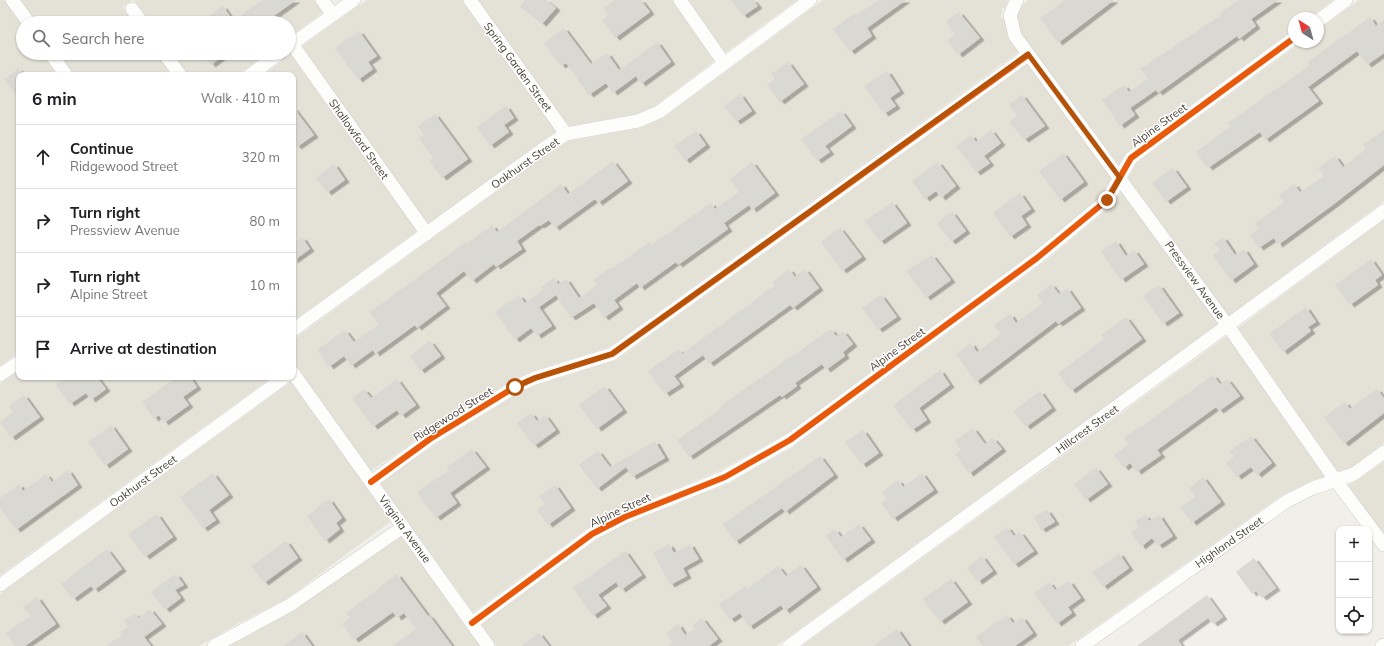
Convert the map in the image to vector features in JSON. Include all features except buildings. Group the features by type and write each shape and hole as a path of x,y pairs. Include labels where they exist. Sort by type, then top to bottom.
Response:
{"street":[{"path":"12,0 24,16"},
{"path":"322,0 333,15"},
{"path":"296,42 354,0"},
{"name":"Spring Garden Street","path":"470,0 566,134"},
{"path":"680,0 724,63"},
{"name":"Oakhurst Street","path":"296,328 543,149 566,134 638,121 659,112 810,0"},
{"name":"Pressview Avenue","path":"1017,0 1014,3 1010,15 1015,36 1228,326 1336,481 1384,545"},
{"path":"1324,16 1346,0"},
{"path":"132,9 137,16"},
{"name":"Alpine Street","path":"472,623 592,534 625,516 724,477 790,440 1037,258 1107,200 1131,158 1288,42"},
{"name":"Shallowford Street","path":"296,54 427,234"},
{"name":"Ridgewood Street","path":"371,482 430,439 515,387 535,378 612,354 1028,54"},
{"path":"55,60 64,72"},
{"path":"169,60 178,72"},
{"path":"254,72 270,60"},
{"name":"Hillcrest Street","path":"789,646 1384,211"},
{"path":"0,376 16,364"},
{"name":"Virginia Avenue","path":"296,377 488,646"},
{"name":"Oakhurst Street","path":"0,585 282,380"},
{"name":"Highland Street","path":"1082,646 1287,501 1313,488 1354,474 1384,452"},
{"path":"214,646 290,605 403,527"}],"shaded area":[{"path":"0,0 4,0 16,16 16,60 47,60 56,72 16,72 16,354 0,366"},
{"path":"21,0 132,0 123,7 129,16 32,16"},
{"path":"134,0 314,0 323,12 296,32 296,16 146,16"},
{"path":"367,0 462,0 556,131 428,224 301,47"},
{"path":"478,0 672,0 714,61 655,106 636,114 569,126"},
{"path":"688,0 797,0 725,53"},
{"path":"823,0 1008,0 1005,8 1002,8 1001,18 1004,19 1010,40 1018,52 609,347 532,371 512,380 426,433 371,471 296,365 296,338 547,155 569,141 641,128 663,118"},
{"path":"1028,0 1333,0 1317,12 1288,12 1288,33 1127,152 1119,165 1021,33 1017,16 1020,8"},
{"path":"1359,0 1384,0 1384,201 1229,316 1128,178 1137,163 1294,48 1324,48 1324,26"},
{"path":"64,60 161,60 170,72 72,72"},
{"path":"177,60 258,60 241,72 186,72"},
{"path":"284,60 295,60 417,231 296,319 296,72 267,72"},
{"path":"1027,64 1112,178 1102,195 1033,252 786,434 721,470 622,510 589,527 473,612 380,483 435,445 519,393 538,385 617,360"},
{"path":"1121,191 1218,324 776,646 497,646 481,624 596,540 629,523 728,484 795,446 1042,264 1112,206"},
{"path":"1384,220 1384,443 1350,468 1338,472 1238,328"},
{"path":"1227,336 1325,477 1309,482 1282,495 1068,646 802,646"},
{"path":"16,372 16,380 268,380 0,575 0,384"},
{"path":"291,382 391,521 286,599 237,624 199,646 0,646 0,594"},
{"path":"1384,462 1384,534 1347,485 1358,480"},
{"path":"399,533 480,646 229,646 294,611"}],"cycle path":[{"path":"472,623 592,534 625,517 725,477 790,440 1037,258 1107,200 1131,158 1288,42"},
{"path":"371,482 430,439 515,387 535,378 612,354 1028,55"}],"route":[{"path":"515,387 535,378 612,354 1028,54 1120,178 1107,200"}]}
